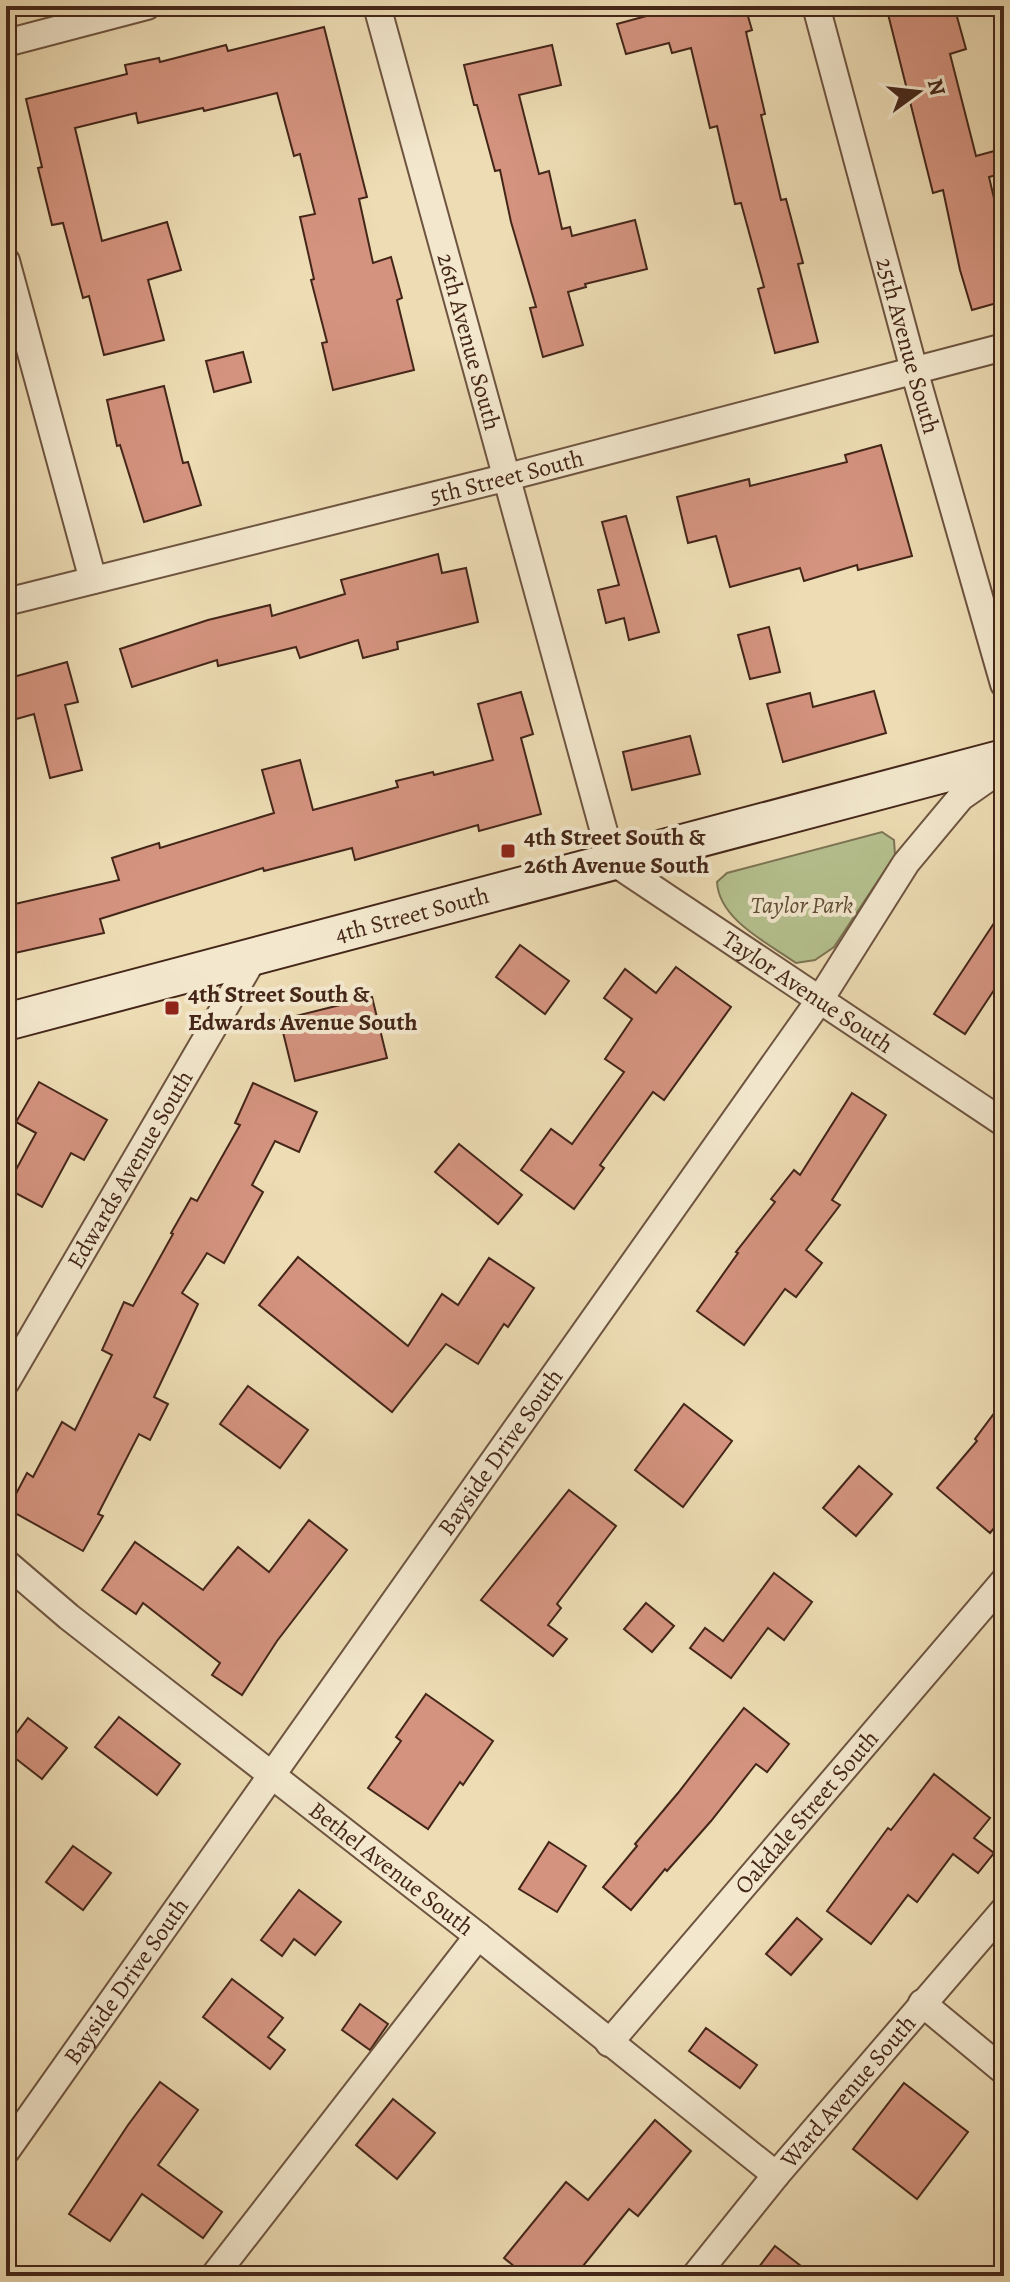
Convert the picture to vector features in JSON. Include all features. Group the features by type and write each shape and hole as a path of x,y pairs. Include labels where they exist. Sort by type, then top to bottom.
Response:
{"street":[{"path":"6,43 147,6"},
{"name":"26th Avenue South","path":"377,6 612,861"},
{"name":"25th Avenue South","path":"816,6 914,370 1004,684"},
{"path":"6,261 93,580"},
{"name":"5th Street South","path":"6,602 508,477 1004,347"},
{"name":"4th Street South","path":"11,1028 254,957 1004,758"},
{"name":"Bayside Drive South","path":"6,2151 819,1001 906,863 961,797 1004,767"},
{"name":"Taylor Avenue South","path":"612,861 1004,1123"},
{"name":"Edwards Avenue South","path":"6,1382 254,957"},
{"name":"Bethel Avenue South","path":"6,1563 69,1617 478,1936 776,2175"},
{"name":"Oakdale Street South","path":"609,2043 1004,1581"},
{"name":"Ward Avenue South","path":"695,2276 776,2175 1004,1910"},
{"path":"214,2276 478,1936"},
{"path":"922,2003 1004,2071"}],"green space":[{"name":"Taylor Park","path":"882,832 894,840 895,855 834,947 815,960 796,963 759,939 735,919 720,896 717,882 727,873"}],"building":[{"path":"672,6 745,6 752,30 746,32 765,114 761,115 781,200 786,199 803,263 798,264 818,342 775,353 758,289 764,287 741,203 735,204 717,126 710,128 691,48 672,53 669,43 626,54 617,24"},
{"path":"918,6 954,6 966,49 950,54 976,156 998,150 1004,171 989,177 1004,241 1004,301 972,310 943,190 933,193 888,14"},
{"path":"324,27 367,197 359,199 373,263 391,257 402,298 397,300 414,370 333,390 322,343 327,342 311,280 314,279 300,217 315,214 300,154 294,156 277,93 138,123 136,113 75,128 102,241 167,222 181,270 148,280 164,340 104,355 89,296 83,298 63,223 52,225 26,99 127,74 125,65 159,58 160,62 226,45 228,51"},
{"path":"552,45 561,85 519,95 539,174 549,171 562,229 570,227 572,236 635,220 647,269 585,284 586,287 568,292 583,345 543,357 530,308 536,307 511,222 500,170 495,171 464,65"},
{"path":"243,352 251,382 214,392 206,361"},
{"path":"164,386 183,463 188,462 201,505 144,522 120,445 117,446 107,400"},
{"path":"881,445 912,556 858,570 857,565 804,581 800,568 730,587 716,536 688,543 677,497 749,479 750,486 847,462 845,455"},
{"path":"626,516 659,632 629,640 624,618 606,623 598,590 619,585 602,522"},
{"path":"438,554 442,573 466,568 478,622 397,642 398,649 363,658 358,640 300,658 296,647 218,666 217,660 132,687 120,649 208,620 270,605 272,616 345,594 341,580"},
{"path":"769,627 780,672 750,679 738,635"},
{"path":"67,662 78,702 65,705 82,770 50,778 34,714 6,722 6,679"},
{"path":"874,691 886,733 783,762 767,704 810,693 813,707"},
{"path":"521,692 533,734 521,738 541,814 479,831 478,825 355,860 352,848 264,871 263,868 100,919 104,933 6,955 6,906 119,880 112,858 159,843 160,848 274,813 262,770 300,760 313,810 398,787 396,781 493,760 478,704"},
{"path":"690,736 700,774 632,790 623,752"},
{"path":"1004,908 1004,975 965,1034 934,1014"},
{"path":"520,945 569,981 545,1014 496,977"},
{"path":"676,967 731,1007 664,1100 653,1092 600,1165 604,1168 574,1209 521,1170 551,1129 572,1144 624,1072 605,1059 632,1019 604,998 625,969 656,993"},
{"path":"372,997 387,1058 295,1081 280,1020"},
{"path":"39,1082 107,1120 84,1160 71,1153 42,1207 6,1188 36,1133 16,1122"},
{"path":"253,1083 317,1112 299,1152 275,1141 252,1185 263,1192 224,1263 207,1253 182,1293 198,1304 154,1397 168,1404 150,1440 139,1434 98,1514 103,1516 83,1551 8,1509 27,1473 33,1477 62,1422 75,1430 112,1355 102,1350 124,1302 133,1306 191,1198 197,1201 240,1125 235,1123"},
{"path":"852,1093 886,1115 832,1200 840,1205 806,1250 822,1263 796,1297 785,1289 744,1345 697,1311 736,1252 775,1202 771,1199 794,1170 800,1175"},
{"path":"459,1144 522,1195 498,1224 435,1172"},
{"path":"298,1257 408,1346 442,1294 458,1305 489,1258 534,1288 508,1327 504,1324 478,1364 446,1344 392,1412 259,1305"},
{"path":"248,1386 308,1430 280,1468 220,1424"},
{"path":"1004,1400 1004,1516 990,1533 937,1488 977,1441 975,1439"},
{"path":"684,1404 732,1441 683,1507 635,1470"},
{"path":"859,1466 892,1494 856,1536 823,1508"},
{"path":"569,1490 616,1526 557,1604 561,1608 548,1625 567,1639 553,1656 481,1600"},
{"path":"309,1520 347,1550 277,1641 242,1695 212,1675 220,1663 143,1603 136,1614 102,1590 135,1542 203,1590 238,1547 269,1572"},
{"path":"774,1573 812,1602 784,1640 768,1628 731,1678 690,1648 705,1628 723,1641"},
{"path":"646,1603 674,1626 652,1652 624,1629"},
{"path":"426,1694 493,1741 428,1829 368,1788 401,1741 396,1737"},
{"path":"744,1708 789,1744 767,1772 756,1764 711,1821 631,1910 603,1887"},
{"path":"119,1717 180,1764 157,1795 95,1747"},
{"path":"28,1718 67,1748 42,1779 6,1751"},
{"path":"934,1774 990,1818 974,1838 994,1853 978,1873 953,1854 917,1902 908,1895 871,1944 827,1911 888,1828 891,1830"},
{"path":"549,1842 586,1866 557,1912 519,1889"},
{"path":"73,1846 111,1873 83,1910 46,1882"},
{"path":"299,1890 341,1922 315,1955 294,1939 282,1956 261,1940"},
{"path":"797,1918 822,1939 791,1975 766,1954"},
{"path":"232,1979 283,2018 268,2037 285,2050 270,2069 203,2017"},
{"path":"360,2004 388,2024 370,2050 342,2030"},
{"path":"706,2028 757,2065 740,2088 689,2051"},
{"path":"160,2082 198,2110 158,2165 222,2212 203,2238 142,2194 110,2241 69,2214"},
{"path":"904,2083 968,2132 917,2199 853,2149"},
{"path":"393,2099 435,2133 397,2179 356,2145"},
{"path":"655,2120 691,2151 638,2216 629,2209 575,2276 526,2276 504,2258 566,2182 588,2200"},
{"path":"775,2246 814,2276 752,2276"}],"place":[{"name":"4th Street South & 26th Avenue South","path":"508,851"},
{"name":"4th Street South & Edwards Avenue South","path":"172,1008"}]}
